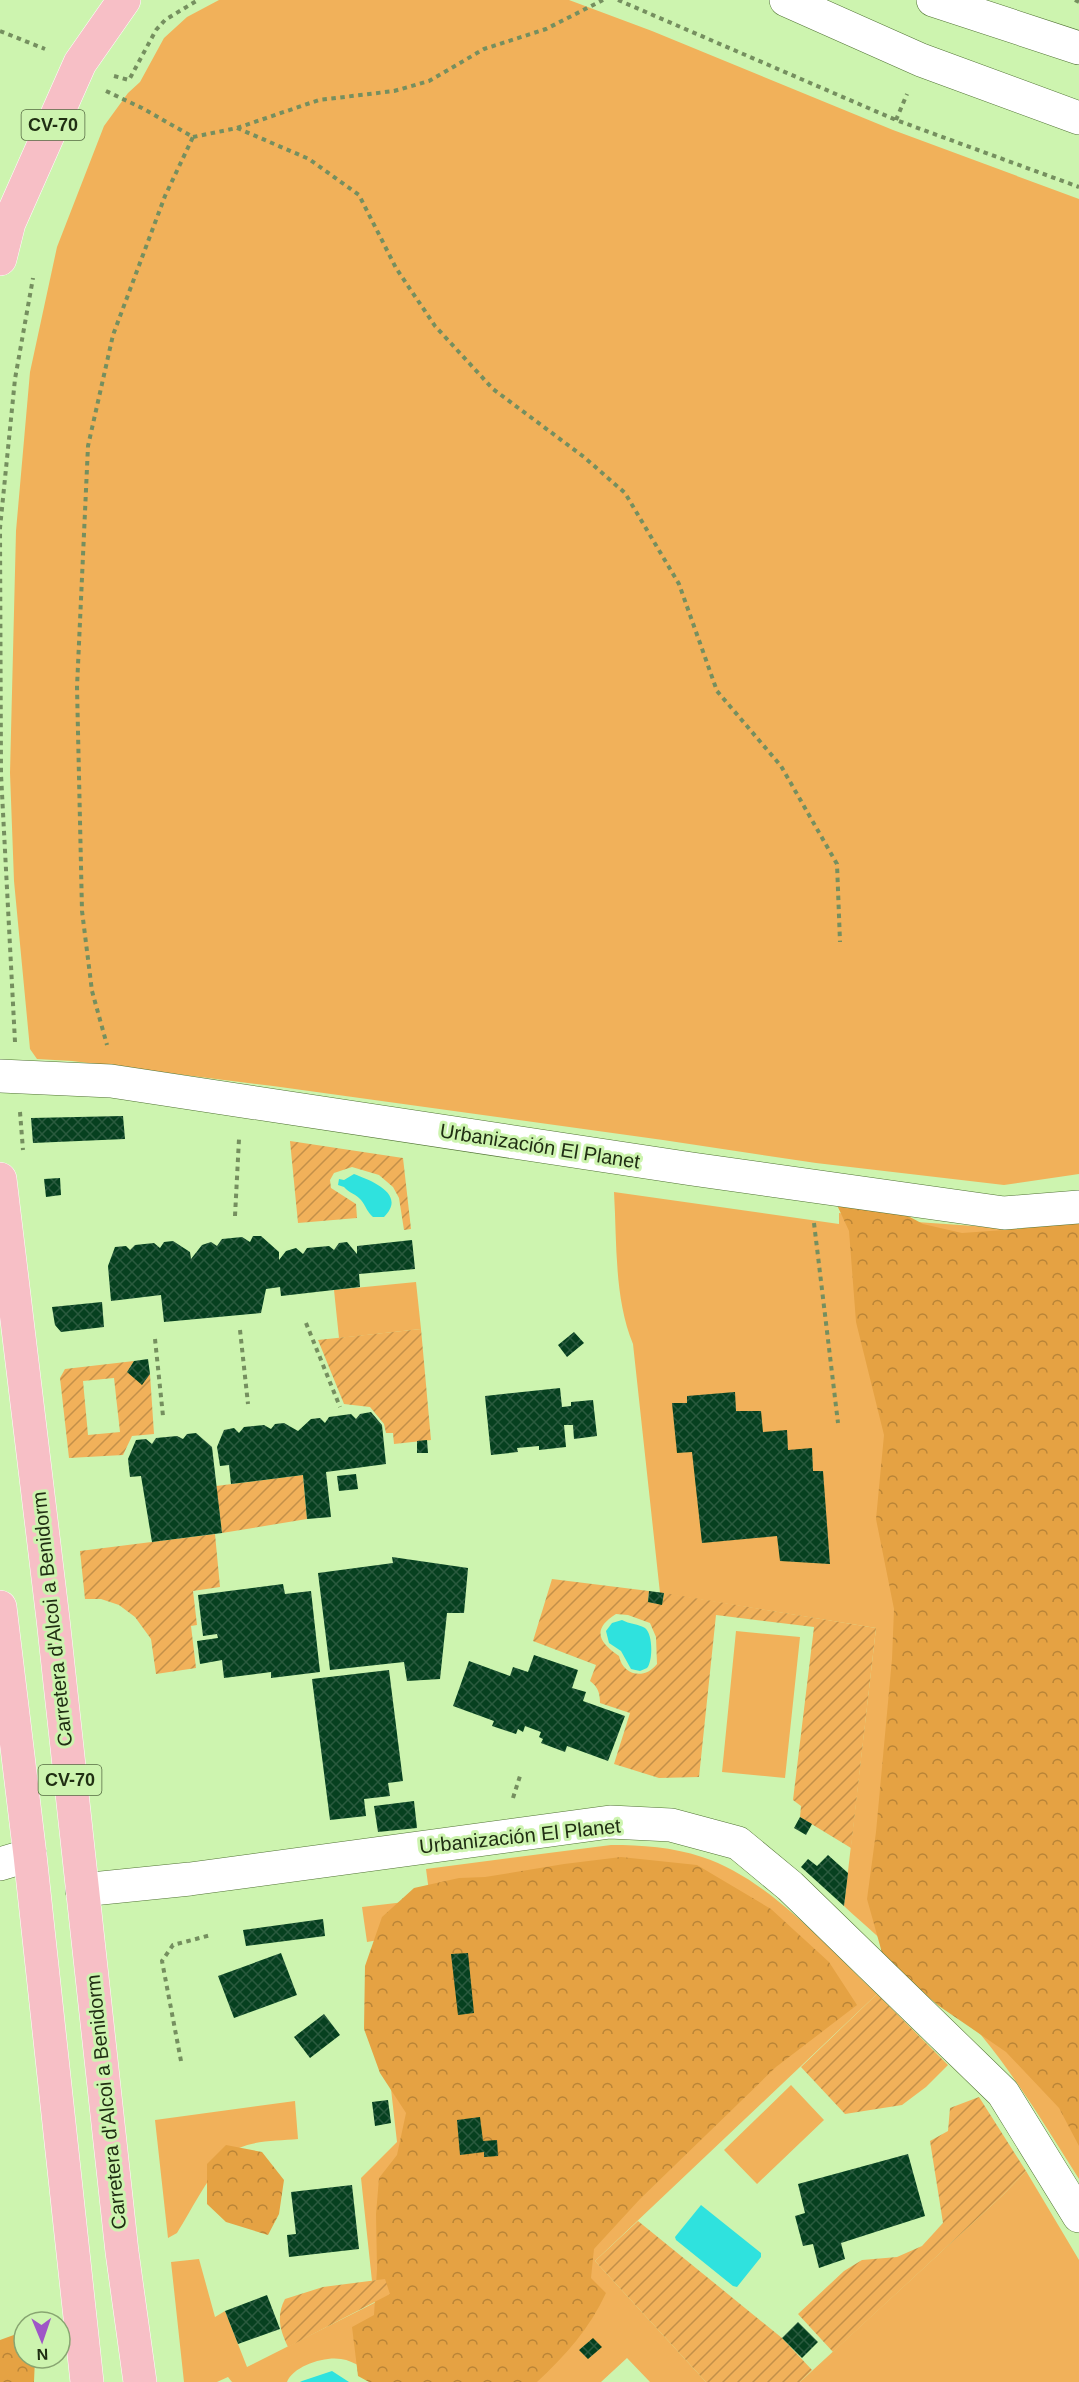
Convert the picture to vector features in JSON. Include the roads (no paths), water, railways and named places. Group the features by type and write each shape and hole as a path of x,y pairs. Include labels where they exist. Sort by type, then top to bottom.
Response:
{"main road":[{"name":"CV-70","path":"0,259 9,223 80,63 124,0"},
{"name":"Carretera d'Alcoi a Benidorm","path":"12,1169 53,1619 122,2252 140,2382"},
{"name":"CV-70","path":"0,1607 15,1860 87,2382"}],"street":[{"path":"786,0 921,60 1079,118"},
{"path":"933,0 1079,48"},
{"name":"Urbanización El Planet","path":"8,1076 111,1082 1004,1213 1079,1207"},
{"name":"Urbanización El Planet","path":"82,1890 204,1877 610,1822 671,1825 738,1843 790,1886 1003,2093 1079,2216"}],"water":[{"path":"354,1174 370,1180 389,1195 392,1202 384,1217 373,1217 359,1198 338,1185 339,1179 344,1180"},
{"path":"622,1620 648,1631 651,1648 647,1668 640,1671 631,1669 621,1651 609,1643 606,1631 612,1623"},
{"path":"701,2205 761,2253 761,2257 737,2287 676,2240 675,2237"},
{"path":"332,2371 349,2382 300,2382 302,2381"}]}
